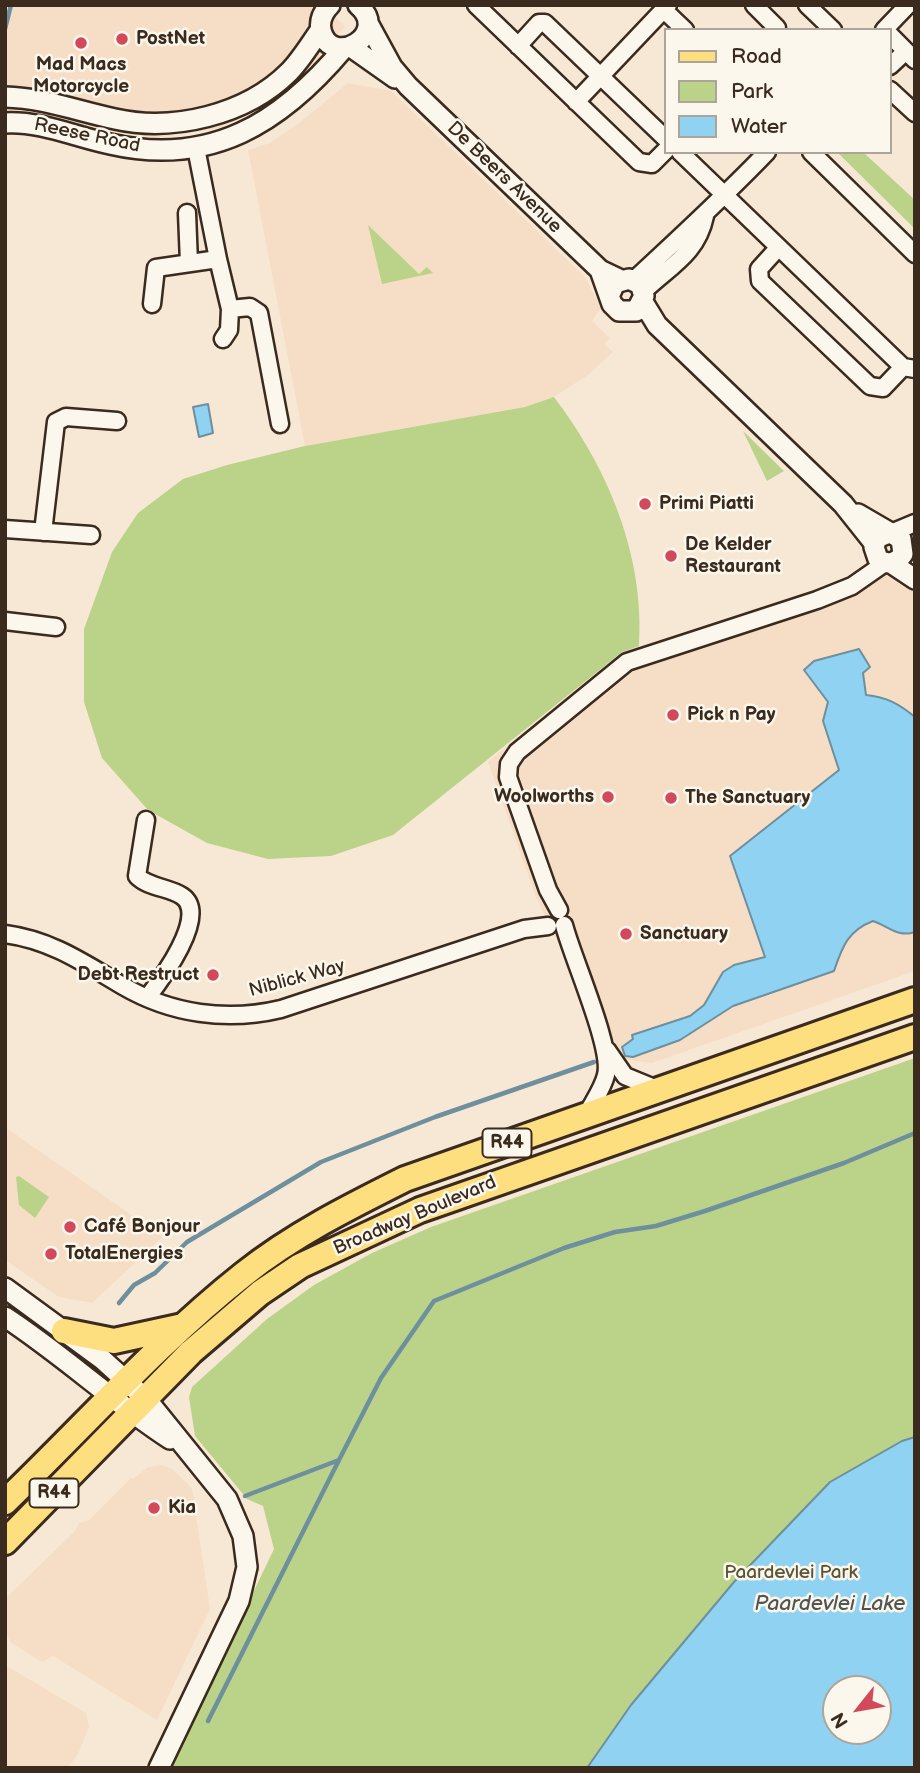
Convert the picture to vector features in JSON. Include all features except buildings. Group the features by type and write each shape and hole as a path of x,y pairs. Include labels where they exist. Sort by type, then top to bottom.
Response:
{"main road":[{"name":"Broadway Boulevard","path":"5,1502 183,1326 246,1272 349,1207 405,1180 915,1000"},
{"name":"Broadway Boulevard","path":"5,1542 191,1352 260,1293 300,1266 359,1237 486,1186 915,1037"},
{"path":"64,1331 114,1341 183,1326"}],"street":[{"path":"475,5 642,164 652,164 664,152"},
{"path":"754,5 777,28"},
{"path":"807,5 831,28"},
{"path":"887,28 908,5"},
{"path":"576,102 666,7 683,28"},
{"name":"Reese Road","path":"5,123 43,125 88,139 139,149 196,148 218,143 276,116 314,83 348,47 363,38 365,12"},
{"name":"De Beers Avenue","path":"365,12 392,67 408,86 600,270 631,293 657,325 892,551 915,579"},
{"name":"Reese Road","path":"5,97 46,100 116,120 154,124 213,115 265,90 289,72 321,15"},
{"name":"De Beers Avenue","path":"321,15 329,43 348,47 408,86"},
{"path":"518,46 539,23 545,23 664,137"},
{"path":"892,37 910,55 892,65"},
{"path":"892,92 915,113"},
{"path":"196,148 230,309 229,330 223,339"},
{"path":"682,154 778,248 909,368 880,389 873,388 860,377 760,281 759,269 778,248"},
{"path":"631,293 659,267 687,255 701,237 705,216 765,154"},
{"path":"813,154 915,254"},
{"path":"187,213 189,263"},
{"path":"152,304 156,268 218,258"},
{"path":"230,309 250,307 259,313 280,424"},
{"path":"43,532 56,422 66,416 117,421"},
{"path":"587,1114 606,1076 602,1042 570,950 553,920 548,890 508,777 509,764 517,752 627,662 852,586 892,551 915,523"},
{"path":"5,529 91,535"},
{"path":"5,621 56,627"},
{"path":"146,820 136,874 142,881 182,896 190,908 180,949 148,998"},
{"name":"Niblick Way","path":"5,934 63,950 148,998 200,1013 265,1013 553,920"},
{"path":"602,1042 625,1076 659,1090"},
{"path":"5,1288 102,1359 119,1389"},
{"path":"5,1317 119,1389 140,1407 209,1475 237,1516 247,1567 239,1601 159,1768"}],"shaded area":[{"path":"5,5 323,5 345,26 305,74 275,101 220,128 155,138 114,132 27,111 5,112"},
{"path":"348,83 391,91 585,277 601,308 592,321 610,338 604,344 613,352 588,375 554,397 525,407 305,446 248,150 270,143"},
{"path":"884,572 893,572 915,593 915,971 652,1063 600,1056 561,949 536,897 488,762 622,652 639,646 652,665 770,626"},
{"path":"5,1127 163,1237 92,1303 59,1297 5,1260"},
{"path":"161,1465 172,1469 192,1488 210,1609 157,1720 53,1656 42,1662 10,1642 5,1629 5,1599 75,1531 79,1523 89,1520 131,1478 148,1467"},
{"path":"5,1665 86,1713 89,1727 78,1754 68,1767 5,1768"}],"green space":[{"path":"839,154 865,154 915,200 915,229"},
{"path":"368,225 419,274 427,267 433,273 382,284"},
{"path":"554,397 591,453 619,514 636,579 639,646 622,652 393,835 331,856 268,859 207,843 148,810 102,758 84,702 84,629 112,552 138,513 183,479 227,465 305,446 525,407"},
{"path":"743,431 784,471 767,481"},
{"name":"Paardevlei Park","path":"915,1058 915,1768 169,1768 274,1549 263,1506 247,1499 195,1436 189,1397 192,1387 267,1319 314,1285 372,1253 431,1227"},
{"path":"19,1176 49,1197 35,1218 19,1205 16,1177"}],"water":[{"path":"208,404 213,433 199,437 193,407"},
{"path":"859,649 870,667 863,673 866,695 892,702 915,717 915,932 903,934 873,921 851,935 834,971 733,1006 680,1040 633,1057 625,1056 622,1047 633,1039 632,1035 690,1016 704,1005 723,972 734,965 765,957 730,856 839,770 823,721 828,702 804,670 814,661"},
{"name":"Paardevlei Lake","path":"915,1437 915,1768 587,1768 631,1705 734,1582 830,1482 902,1441"}],"waterway":[{"path":"5,29 11,5"},
{"path":"119,1303 134,1285 155,1273 187,1242 321,1162 435,1117 594,1062"},
{"path":"245,1496 339,1460 381,1378 434,1301 564,1248 615,1232 656,1226 705,1211 844,1163 915,1133"},
{"path":"208,1721 339,1460"}],"place":[{"name":"PostNet","path":"122,39"},
{"name":"Mad Macs Motorcycle","path":"81,43"},
{"name":"Primi Piatti","path":"645,504"},
{"name":"De Kelder Restaurant","path":"671,556"},
{"name":"Pick n Pay","path":"673,715"},
{"name":"Woolworths","path":"608,797"},
{"name":"The Sanctuary","path":"671,798"},
{"name":"Sanctuary","path":"626,934"},
{"name":"Debt Restruct","path":"213,975"},
{"name":"Café Bonjour","path":"70,1227"},
{"name":"TotalEnergies","path":"51,1254"},
{"name":"Kia","path":"154,1508"}]}
